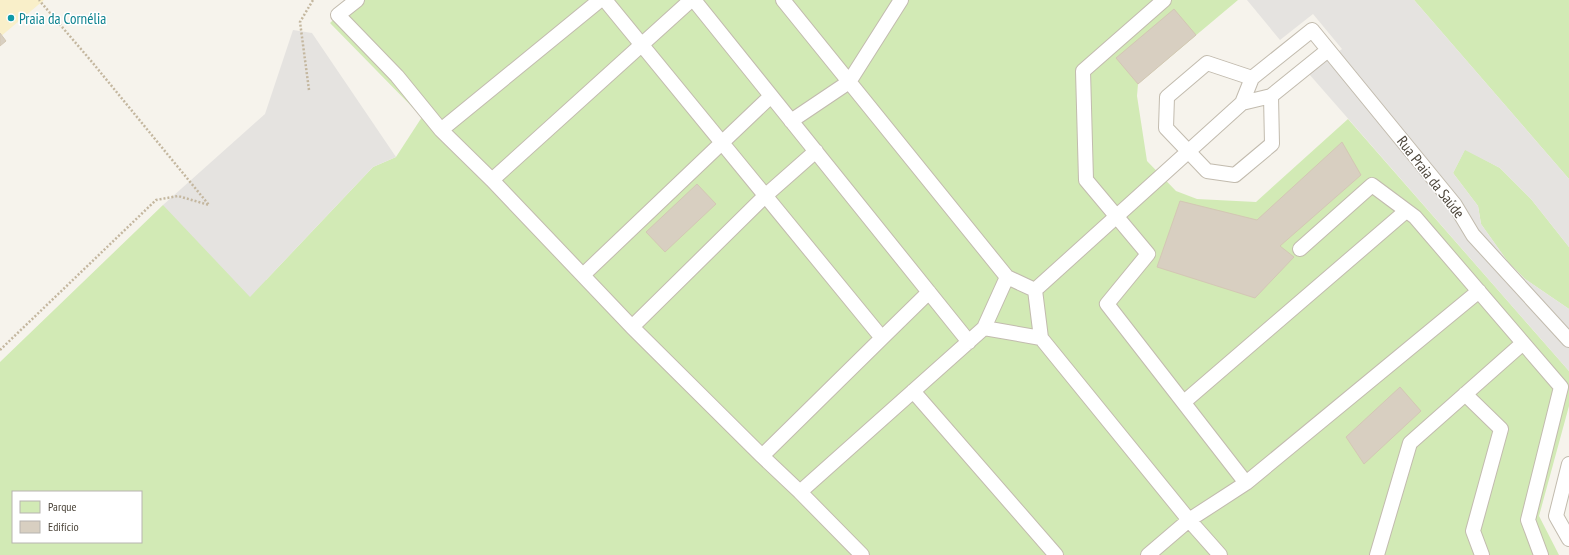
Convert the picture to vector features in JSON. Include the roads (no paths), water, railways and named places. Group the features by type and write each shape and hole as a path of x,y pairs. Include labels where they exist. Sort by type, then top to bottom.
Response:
{"lane":[{"path":"357,0 338,15 397,76 441,130 492,180 632,327 862,555"},
{"path":"441,130 600,0"},
{"path":"605,0 882,338"},
{"path":"492,180 692,0 816,151 969,342"},
{"path":"783,0 1006,277 1034,290"},
{"path":"791,121 849,82 901,0"},
{"path":"1164,0 1083,71 1086,180 1148,254 1107,304 1246,483"},
{"name":"Rua Praia da Saúde","path":"1252,78 1312,30 1455,205 1473,235 1569,340"},
{"path":"1242,103 1271,96 1328,50"},
{"path":"1034,290 1188,151 1242,103 1252,78 1207,63 1166,97 1166,128 1188,151 1207,172 1235,175 1272,144 1271,96"},
{"path":"583,275 720,142 771,96"},
{"path":"632,327 765,196 816,151"},
{"path":"1300,249 1372,185 1415,217 1561,388 1528,520 1541,555"},
{"path":"1184,402 1406,211"},
{"path":"800,492 984,328 1006,277"},
{"path":"1034,290 1041,338 1189,520 1220,555"},
{"path":"1148,555 1189,520 1246,483 1479,291"},
{"path":"762,456 929,292"},
{"path":"984,328 1041,338"},
{"path":"1377,555 1410,443 1523,343"},
{"path":"913,391 1056,555"},
{"path":"1465,394 1501,429 1473,531 1482,555"},
{"path":"1569,464 1556,516 1569,539"}],"place":[{"name":"Praia da Cornélia","path":"11,18"}]}
